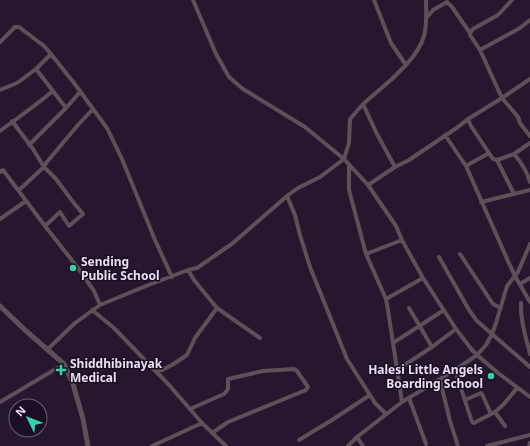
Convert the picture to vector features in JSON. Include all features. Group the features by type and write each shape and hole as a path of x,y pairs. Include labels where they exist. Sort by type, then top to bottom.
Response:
{"street":[{"path":"193,0 216,54 229,78 243,89 305,127 344,159 368,186 396,226 423,278 456,329 472,350 498,373 530,397"},
{"path":"374,0 391,43 406,65"},
{"path":"48,349 75,323 100,305 146,286 197,268 233,243 287,196 298,188 320,177 344,159 349,143 350,119 363,104 406,65 421,46 425,36 427,17 426,0"},
{"path":"470,33 473,29 498,16 512,0"},
{"path":"427,17 433,10 447,2 452,7 480,50 502,98 518,117 520,123 530,136"},
{"path":"480,50 520,28 530,20"},
{"path":"0,42 15,26 19,27 44,46 107,128 122,159 155,240 172,277"},
{"path":"51,54 54,59"},
{"path":"0,90 17,83 36,69 51,54"},
{"path":"36,69 66,108"},
{"path":"368,186 530,79"},
{"path":"0,131 22,116 53,91"},
{"path":"29,145 80,92"},
{"path":"363,104 377,134 396,167"},
{"path":"19,190 44,167 92,109"},
{"path":"468,119 493,159 498,160 514,154 530,143"},
{"path":"12,122 44,167 56,179 83,214 69,226 60,212 44,226"},
{"path":"445,135 466,166 515,276 530,302"},
{"path":"466,166 489,153"},
{"path":"514,154 530,182"},
{"path":"498,160 514,194"},
{"path":"348,164 349,190 366,254 386,299 402,402"},
{"path":"0,172 3,170 44,226 78,268 94,291 100,305"},
{"path":"481,202 530,190"},
{"path":"287,196 295,215 310,267 347,359 375,403 386,414"},
{"path":"0,219 26,201"},
{"path":"366,254 402,240"},
{"path":"348,446 357,437 402,402 440,380 477,355 486,345 492,334 507,286 520,268 530,244"},
{"path":"460,254 493,304 501,308"},
{"path":"439,257 469,310 477,321 530,367"},
{"path":"188,270 194,280 217,308 260,338"},
{"path":"386,299 423,278"},
{"path":"520,284 530,278"},
{"path":"521,303 520,308 530,354"},
{"path":"0,306 64,364 73,384 83,419 88,446"},
{"path":"156,371 172,365 187,355 195,338 217,308"},
{"path":"410,308 432,347"},
{"path":"92,310 114,328 156,371 202,423 226,446"},
{"path":"393,343 444,310"},
{"path":"398,370 456,329"},
{"path":"0,402 64,364"},
{"path":"190,409 224,394 228,389 228,378 263,371 294,369 308,387 306,390 228,422 212,433"},
{"path":"455,370 472,422 474,423 493,413 504,404 517,388"},
{"path":"440,380 458,446"},
{"path":"465,400 481,393 493,413 505,426"},
{"path":"299,440 370,395"},
{"path":"409,398 426,444"},
{"path":"152,446 202,423"},
{"path":"487,446 530,434"},
{"path":"357,437 363,446"}],"place":[{"name":"Sending Public School","path":"73,268"},
{"name":"Shiddhibinayak Medical","path":"61,370"},
{"name":"Halesi Little Angels Boarding School","path":"491,376"}]}
